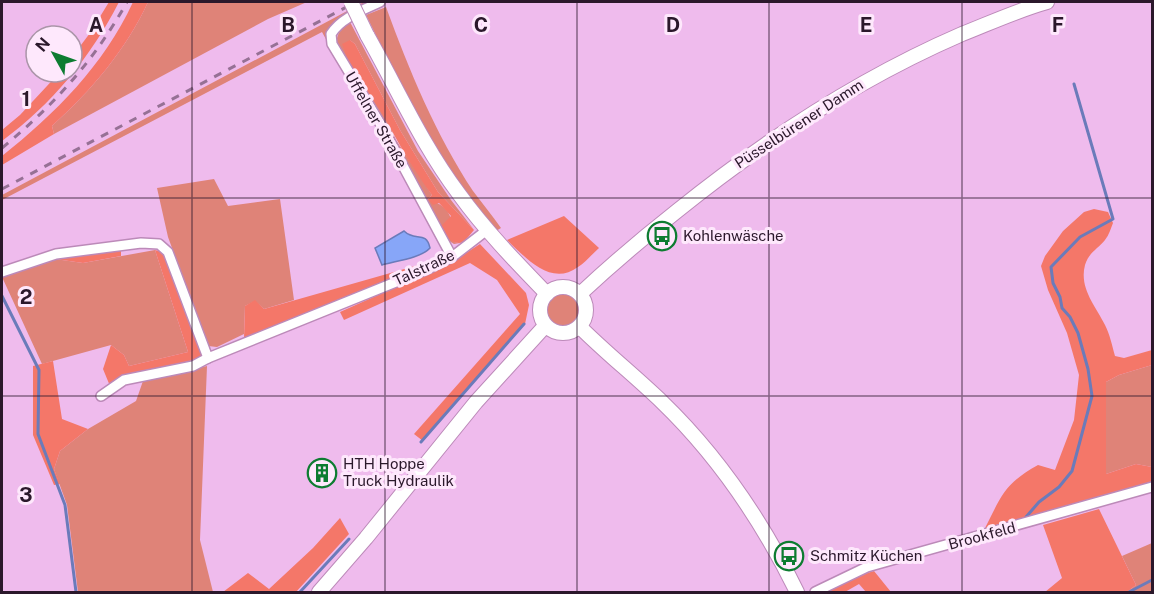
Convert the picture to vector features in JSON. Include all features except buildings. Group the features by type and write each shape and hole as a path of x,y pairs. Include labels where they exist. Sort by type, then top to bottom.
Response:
{"main road":[{"path":"351,2 431,153 458,194 547,294"},
{"name":"Püsselbürener Damm","path":"580,294 651,231 724,172 813,112 869,79 930,48 1047,2"},
{"path":"567,287 580,294 586,307 584,321 579,327 573,332 558,333 545,326 540,313 543,299 547,294 567,287"},
{"path":"319,592 366,538 476,402 545,326"},
{"path":"579,327 663,403 711,456 755,515 797,592"}],"street":[{"name":"Uffelner Straße","path":"380,2 335,28 331,34 332,44 381,125 452,257"},
{"name":"Talstraße","path":"101,396 124,380 193,366 452,257 488,230"},
{"path":"2,272 56,254 141,243 159,244 168,252 208,358"},
{"name":"Brookfeld","path":"814,592 867,567 1152,487"}],"shaded area":[{"path":"109,2 119,2 84,60 84,41"},
{"path":"133,2 148,2 129,37 106,69 52,126 54,134 2,165 2,156 41,123 79,84 84,84 84,78 108,47"},
{"path":"148,2 307,2 268,19 54,134 52,126 106,69 129,37"},
{"path":"364,2 373,2 338,21 328,43 322,32 2,200 2,195"},
{"path":"386,7 435,125 473,191 501,228 496,231 456,182 439,155 408,100 366,15"},
{"path":"350,22 418,151 474,230 438,192 400,130 355,44 350,40 396,140 432,195 428,199 447,210 450,215 454,242 460,243 454,244 446,239 336,45 340,32"},
{"path":"350,40 355,44 400,130 438,192 474,230 464,242 456,243 447,237 440,227 451,216 439,203 433,205 428,199 432,195 413,168 346,54 342,44"},
{"path":"49,84 64,84 37,112 2,141 2,130 20,115"},
{"path":"214,179 228,206 280,199 294,300 264,309 255,301 245,306 244,334 217,347 208,346 168,237 157,188"},
{"path":"1094,209 1108,212 1113,223 1106,238 1091,254 1085,265 1086,289 1107,329 1115,356 1124,358 1152,350 1152,365 1119,375 1106,382 1106,474 1136,464 1152,467 1152,483 985,528 1005,491 1018,478 1038,465 1055,470 1074,420 1079,375 1067,333 1048,290 1041,266 1045,256 1063,231 1084,212"},
{"path":"564,216 599,248 581,265 568,272 558,274 540,268 507,240"},
{"path":"480,244 526,293 529,305 525,324 423,441 414,434 520,314 497,280 470,263 344,320 340,312 452,262"},
{"path":"121,250 121,256 83,263 55,259 58,256"},
{"path":"155,250 188,352 129,366 124,355 111,345 42,364 2,277 55,259 83,263"},
{"path":"155,250 166,253 203,356 193,362 110,386 103,369 111,345 124,355 129,366 188,352"},
{"path":"436,260 244,338 245,306 255,300 264,309"},
{"path":"563,294 575,298 579,310 575,322 563,326 551,322 547,310 551,298"},
{"path":"53,361 62,419 88,429 60,451 54,469 60,484 54,485 33,435 33,366"},
{"path":"1152,365 1152,467 1136,464 1106,474 1106,382 1119,375"},
{"path":"207,366 200,540 213,592 78,592 67,505 54,469 60,451 88,429 136,401 143,381"},
{"path":"1099,509 1136,585 1127,592 1045,592 1062,578 1043,525"},
{"path":"340,518 349,534 296,592 223,592 248,573 269,589 313,548"},
{"path":"1152,543 1152,592 1127,592 1136,585 1122,556"},
{"path":"874,571 891,592 866,592 859,584 845,592 823,592 854,577"}],"water":[{"path":"404,231 412,236 426,239 430,248 415,257 382,265 375,248"}],"waterway":[{"path":"1026,517 1039,502 1059,487 1072,471 1092,396 1088,369 1078,333 1070,317 1062,308 1060,297 1053,283 1051,267 1080,237 1113,219 1074,84"},
{"path":"2,296 39,370 38,434 65,505 76,592"},
{"path":"421,442 524,324"},
{"path":"300,592 349,539"},
{"path":"1129,592 1152,580"}],"railway":[{"path":"2,148 72,81 101,44 127,2"},
{"path":"2,189 356,2"}],"place":[{"name":"Kohlenwäsche","path":"662,236"},
{"name":"HTH Hoppe Truck Hydraulik","path":"322,473"},
{"name":"Schmitz Küchen","path":"789,556"}]}
